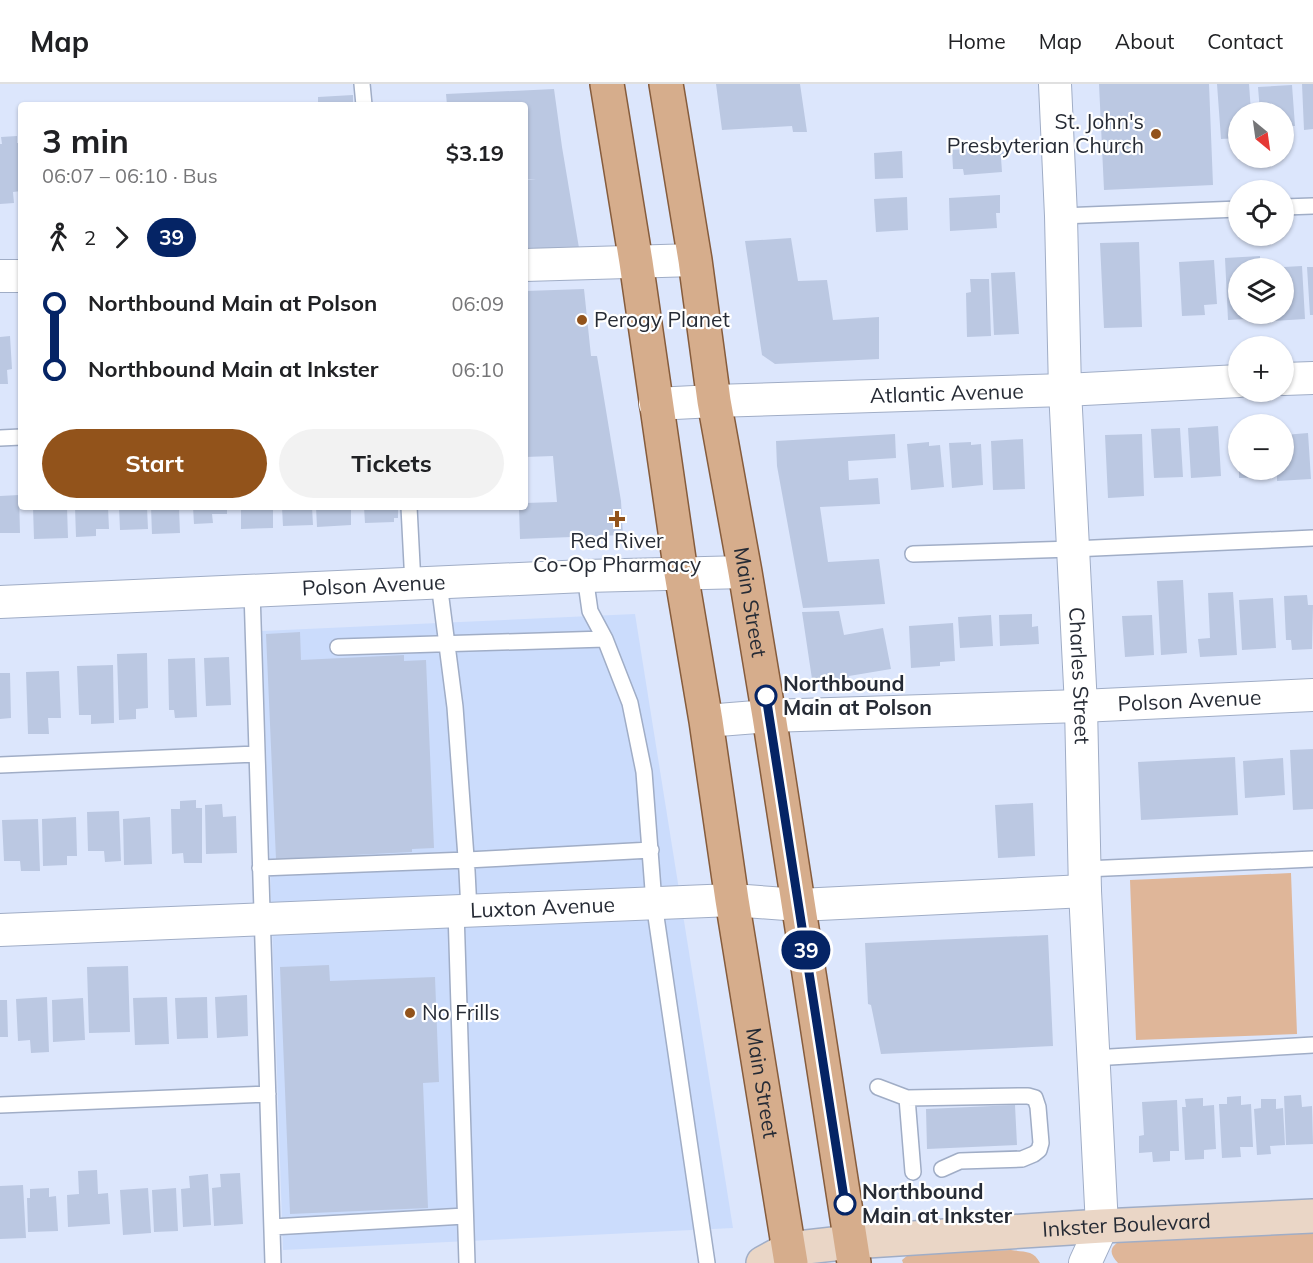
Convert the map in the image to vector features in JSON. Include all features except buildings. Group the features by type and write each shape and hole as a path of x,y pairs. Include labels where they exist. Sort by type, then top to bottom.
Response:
{"main road":[{"name":"Main Street","path":"607,84 636,262 681,573 706,721 781,1258"},
{"name":"Main Street","path":"666,84 695,260 714,401 770,716 852,1253"},
{"name":"Inkster Boulevard","path":"781,1258 852,1253 1102,1226 1313,1216"}],"street":[{"name":"Charles Street","path":"1055,84 1065,390 1081,706 1085,880 1093,1063 1089,1153 1102,1226 1085,1263"},
{"path":"528,266 695,260"},
{"path":"0,276 18,276"},
{"path":"1294,379 1313,378"},
{"name":"Atlantic Avenue","path":"656,404 1065,390 1228,382"},
{"name":"Polson Avenue","path":"0,602 585,576 745,572"},
{"name":"Polson Avenue","path":"706,721 770,716 1081,706 1313,695"},
{"name":"Luxton Avenue","path":"0,930 732,900 799,905 1085,880"}],"lane":[{"path":"362,84 363,102"},
{"path":"1294,207 1313,206"},
{"path":"1061,216 1228,209"},
{"path":"0,438 18,437"},
{"path":"411,510 426,584 448,644 467,860 462,911 467,1263"},
{"path":"913,554 1313,538"},
{"path":"585,576 590,611 605,639 630,703 644,772 654,903 707,1263"},
{"path":"252,591 273,1263"},
{"path":"338,647 605,639"},
{"path":"0,765 257,753"},
{"path":"260,868 651,850"},
{"path":"1085,880 1313,859"},
{"path":"1081,1097 1093,1063 1313,1045"},
{"path":"878,1087 907,1098 1028,1096 1035,1098 1041,1143 1039,1150 1034,1154 1022,1159 960,1161 942,1169"},
{"path":"0,1105 268,1094"},
{"path":"907,1098 913,1172"},
{"path":"272,1227 465,1216"}],"shaded area":[{"path":"635,614 733,1228 283,1250 262,631"},
{"path":"1291,873 1297,1034 1136,1040 1130,880"},
{"path":"1313,1226 1313,1263 1118,1263 1112,1253 1113,1247 1122,1240"},
{"path":"1011,1250 1032,1254 1040,1263 903,1263 902,1260 908,1255 921,1253"}],"bus line":[{"name":"39","path":"766,696 845,1204"}],"place":[{"name":"St. John's Presbyterian Church","path":"1156,134"},
{"name":"Perogy Planet","path":"582,320"},
{"name":"Red River Co-Op Pharmacy","path":"617,519"},
{"name":"Northbound Main at Polson","path":"766,696"},
{"name":"No Frills","path":"410,1013"},
{"name":"Northbound Main at Inkster","path":"845,1204"}]}
